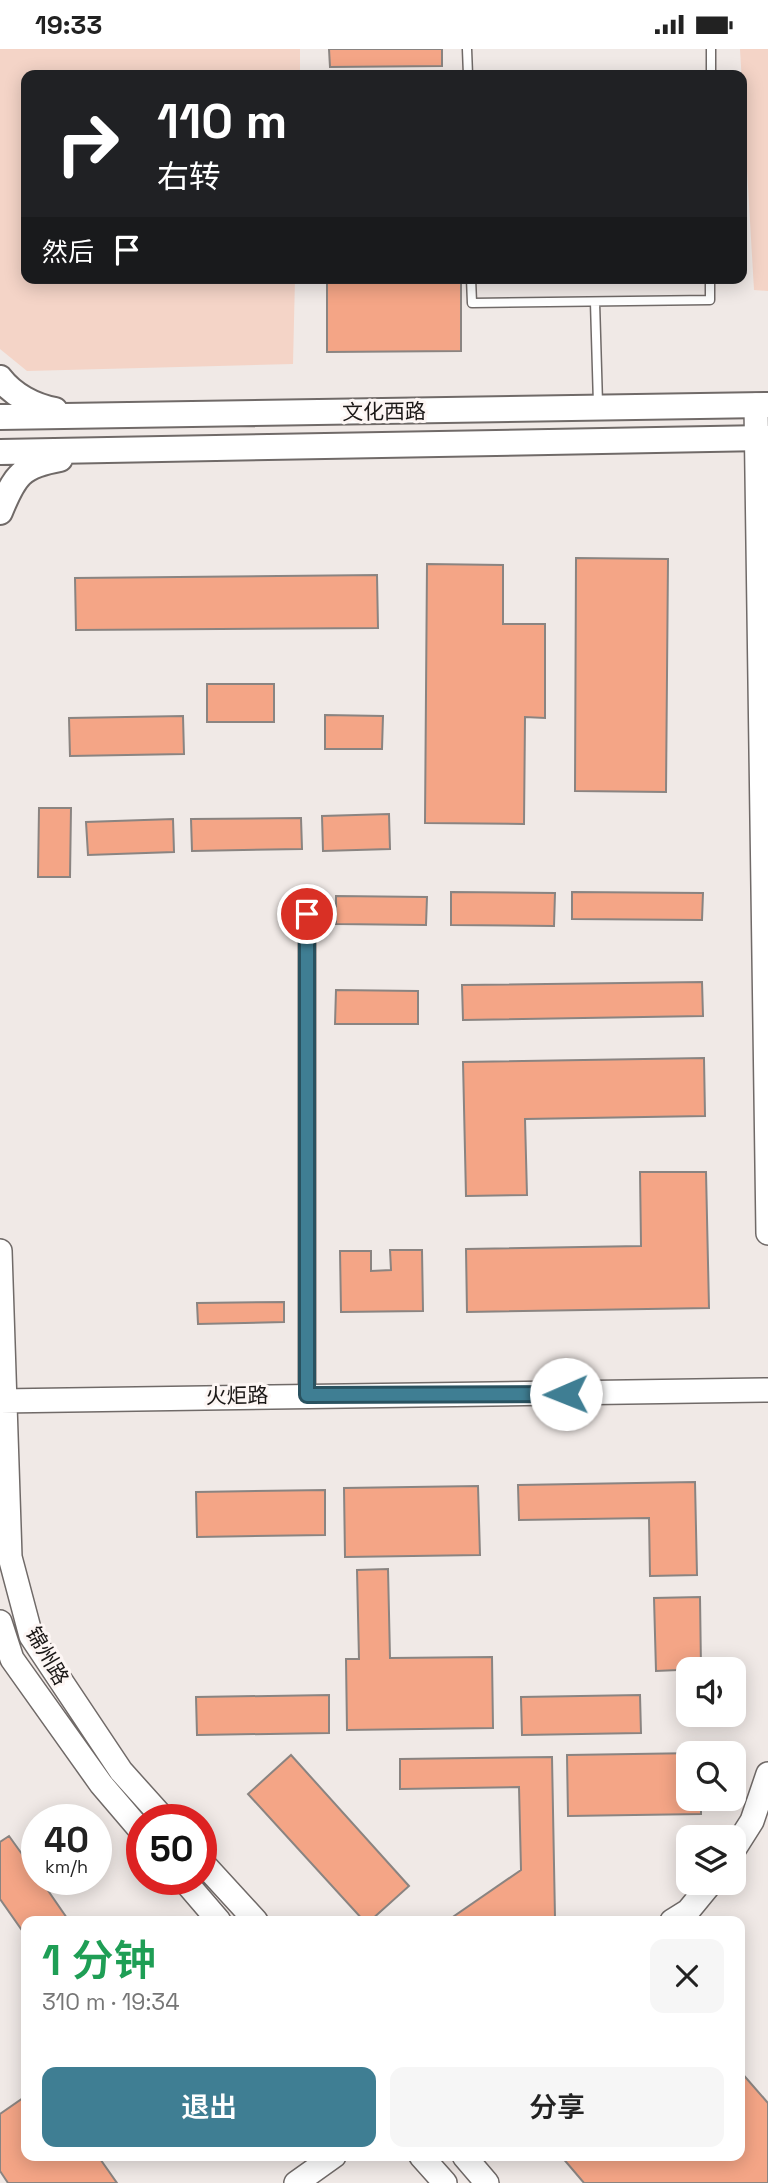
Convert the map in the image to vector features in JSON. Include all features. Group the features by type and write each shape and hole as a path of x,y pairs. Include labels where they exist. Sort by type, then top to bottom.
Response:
{"main road":[{"path":"0,378 20,397 33,404 51,410 101,417"},
{"name":"文化西路","path":"0,417 762,405"},
{"path":"762,405 768,1233"},
{"name":"文化西路","path":"0,452 762,438"},
{"path":"0,512 11,485 33,465 101,451"},
{"name":"锦州路","path":"0,1251 10,1557 31,1636 121,1771 151,1804"},
{"name":"火炬路","path":"3,1400 768,1390"},
{"name":"锦州路","path":"0,1622 12,1659 101,1784 126,1813"},
{"path":"746,1830 752,1821 768,1774"},
{"path":"217,1878 251,1916"},
{"path":"197,1895 215,1916"},
{"path":"679,1916 701,1895"},
{"path":"296,2183 327,2161"},
{"path":"425,2161 444,2183"},
{"path":"468,2161 487,2183"}],"street":[{"path":"307,914 307,1395"}],"lane":[{"path":"467,49 468,70"},
{"path":"711,49 711,70"},
{"path":"471,284 472,303 710,300 710,284"},
{"path":"595,302 598,407"}],"shaded area":[{"path":"0,49 300,49 300,70 21,70 21,284 295,284 293,364 27,371 0,349"},
{"path":"740,49 768,49 768,291 754,290 747,170 747,70 741,70"}],"building":[{"path":"329,49 442,49 442,66 330,67"},
{"path":"327,284 461,284 461,351 327,352"},
{"path":"576,558 668,559 666,792 575,791"},
{"path":"427,564 503,565 503,624 545,624 545,718 525,717 524,824 425,823"},
{"path":"377,575 378,628 76,630 75,578"},
{"path":"207,684 274,684 274,722 207,722"},
{"path":"325,715 383,716 382,749 325,749"},
{"path":"183,716 184,754 70,756 69,718"},
{"path":"39,808 71,808 70,877 38,877"},
{"path":"389,814 390,849 323,851 322,816"},
{"path":"301,818 302,849 192,851 191,819"},
{"path":"173,819 174,852 88,855 86,822"},
{"path":"451,892 555,893 554,926 451,925"},
{"path":"572,892 703,893 702,920 572,919"},
{"path":"336,896 427,897 426,925 336,924"},
{"path":"702,982 703,1016 463,1020 462,985"},
{"path":"336,990 418,991 418,1024 335,1024"},
{"path":"704,1058 705,1116 525,1119 527,1195 466,1196 463,1062"},
{"path":"640,1172 706,1172 709,1308 467,1312 466,1249 641,1246"},
{"path":"390,1250 422,1250 423,1311 341,1312 340,1251 371,1251 371,1271 391,1270"},
{"path":"284,1302 284,1322 198,1324 197,1303"},
{"path":"695,1482 697,1575 650,1576 649,1518 519,1520 518,1485"},
{"path":"478,1486 480,1555 345,1557 344,1488"},
{"path":"325,1490 325,1535 197,1537 196,1492"},
{"path":"388,1569 390,1658 492,1657 493,1728 347,1730 346,1659 359,1659 357,1570"},
{"path":"700,1597 701,1657 676,1657 676,1670 656,1671 654,1598"},
{"path":"329,1695 329,1733 197,1735 196,1697"},
{"path":"640,1695 641,1733 522,1735 521,1697"},
{"path":"676,1753 676,1811 701,1811 701,1814 568,1816 567,1755"},
{"path":"291,1755 409,1886 376,1916 359,1916 248,1794"},
{"path":"552,1757 555,1916 454,1916 521,1870 519,1787 400,1789 400,1759"},
{"path":"9,1836 21,1853 21,1895 51,1895 66,1916 21,1916 21,1929 0,1899 0,1842"},
{"path":"745,2077 768,2103 768,2183 584,2183 565,2161 745,2161"},
{"path":"21,2099 21,2161 102,2161 117,2183 8,2183 0,2171 0,2114"}],"route":[{"path":"307,914 307,1395 566,1394"}]}
